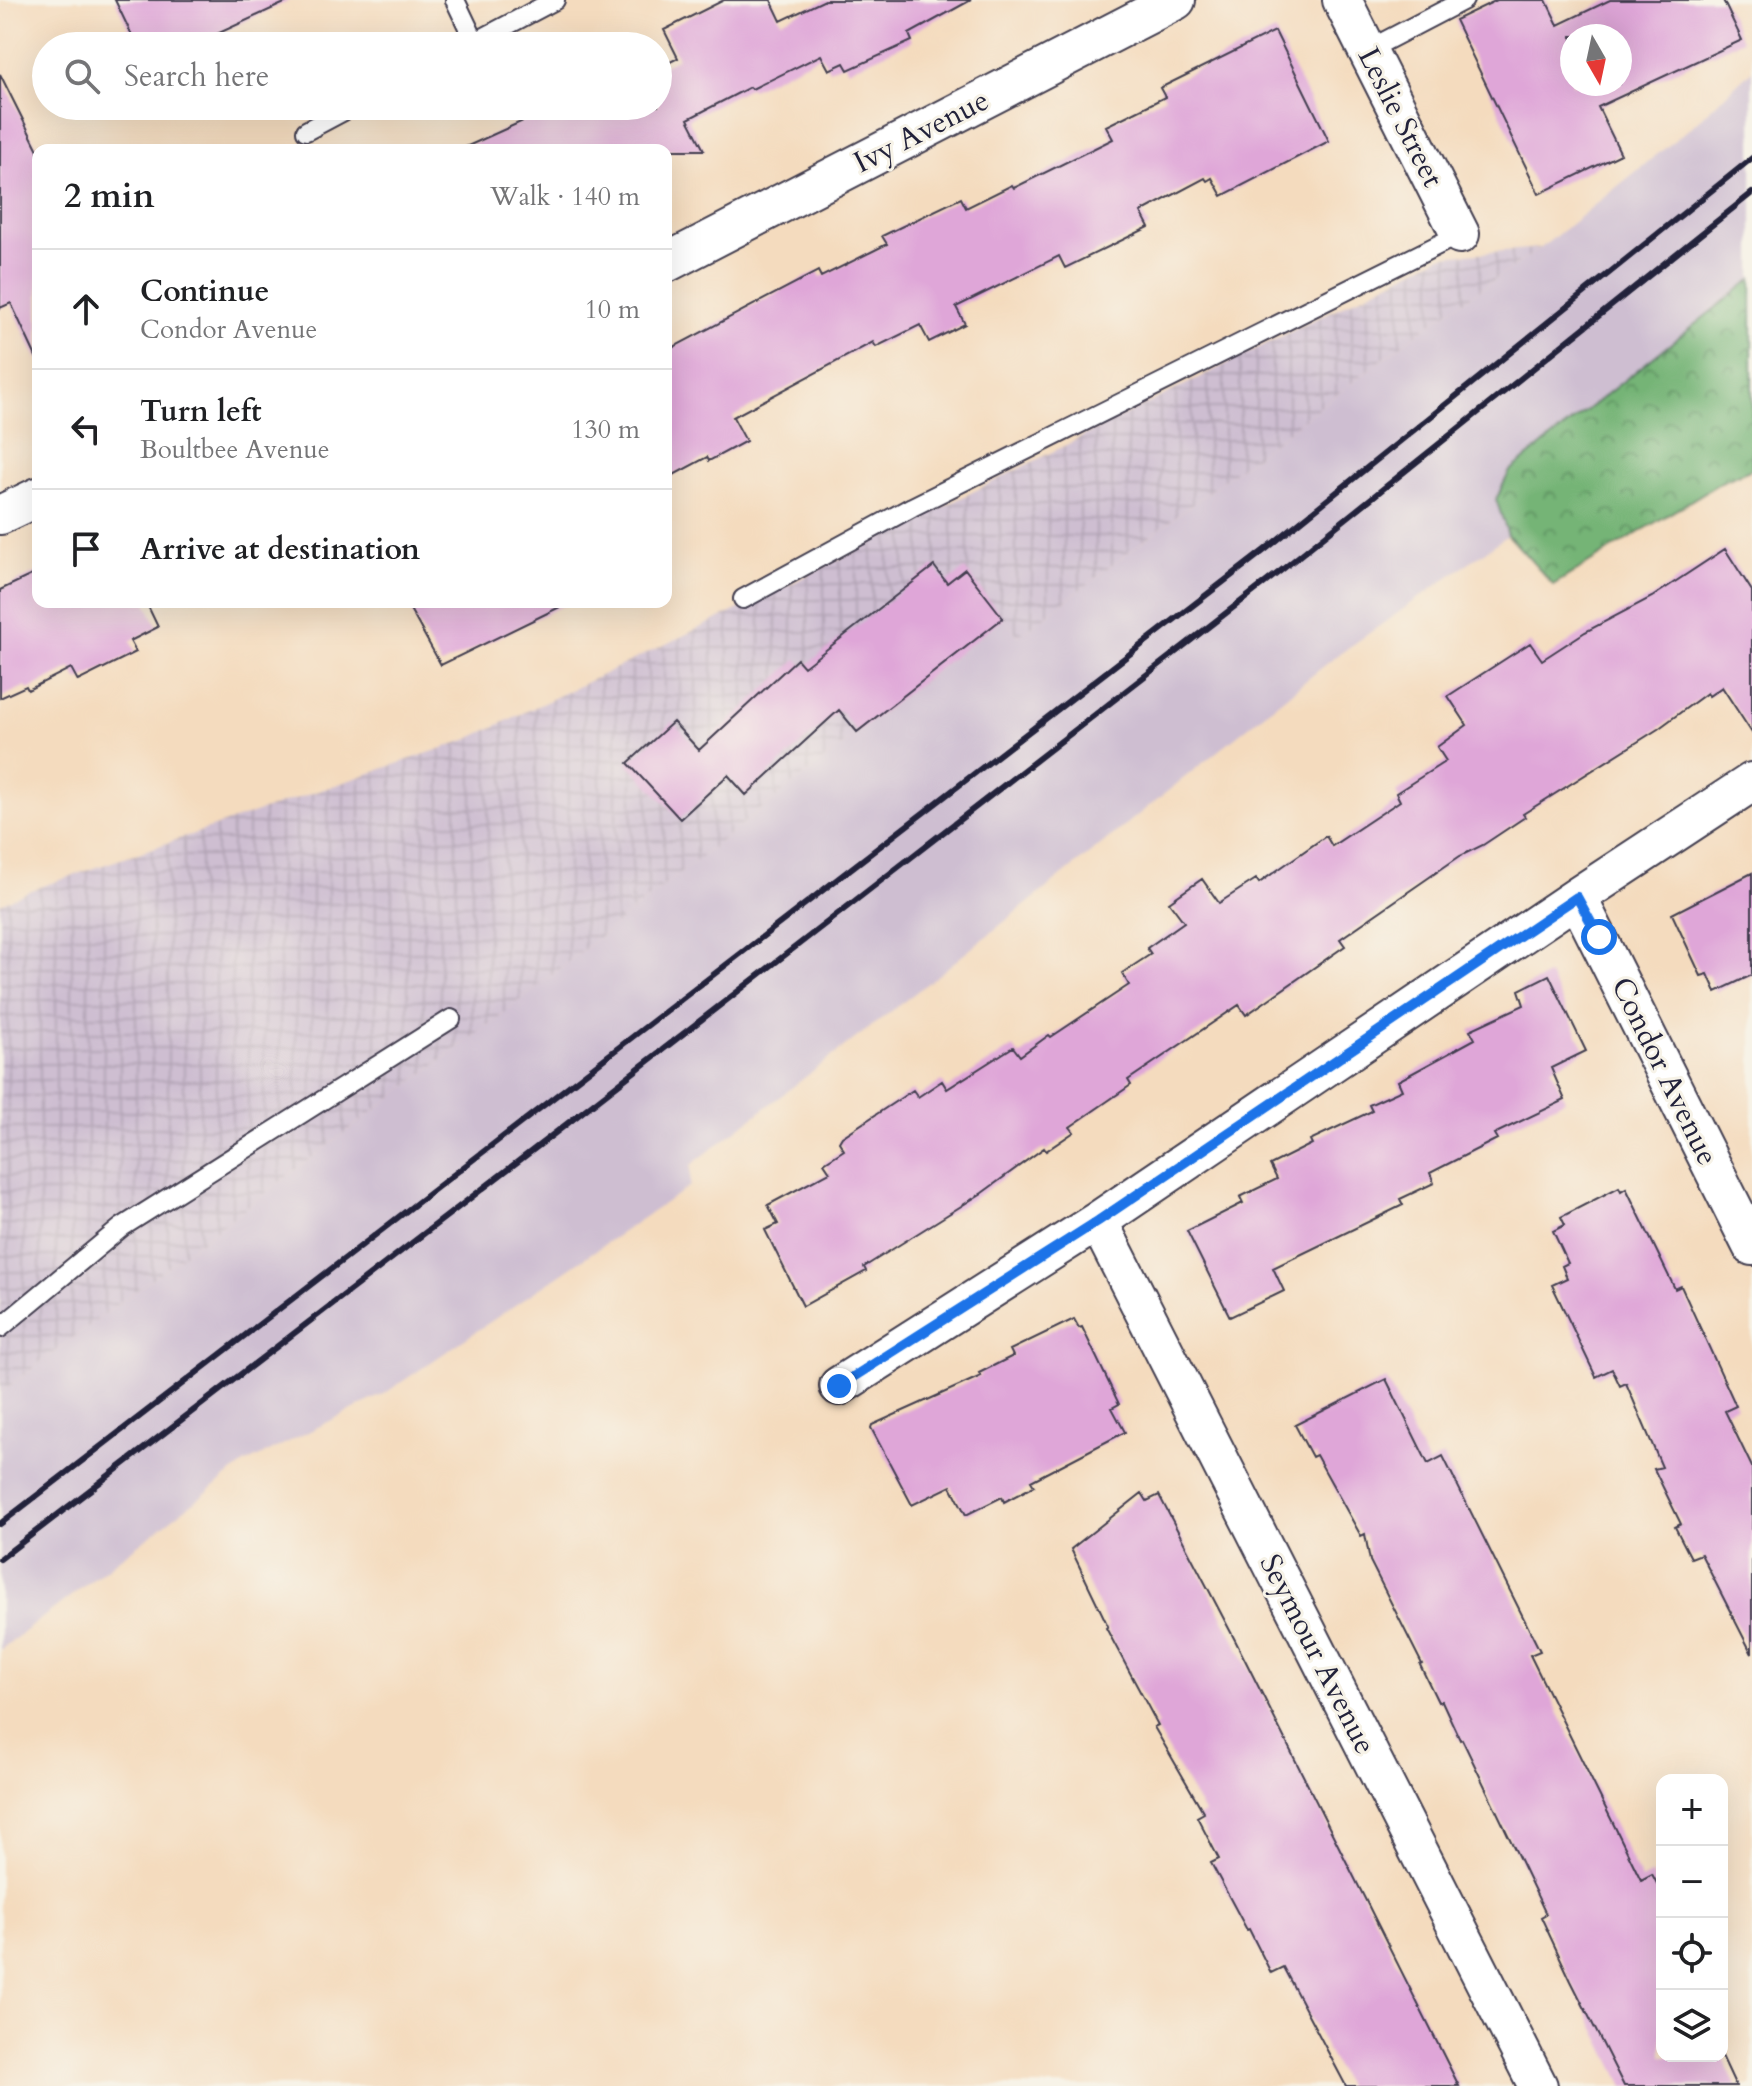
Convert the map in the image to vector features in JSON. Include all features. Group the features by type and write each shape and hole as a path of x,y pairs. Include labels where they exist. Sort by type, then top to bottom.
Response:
{"street":[{"name":"Ivy Avenue","path":"672,260 1176,0"},
{"name":"Leslie Street","path":"1342,0 1460,234"},
{"path":"839,1386 1098,1221 1752,782"},
{"name":"Condor Avenue","path":"1577,897 1752,1246"},
{"name":"Seymour Avenue","path":"1098,1221 1538,2086"}],"lane":[{"path":"455,0 467,32"},
{"path":"495,32 555,0"},
{"path":"1368,50 1464,0"},
{"path":"306,131 327,120"},
{"path":"743,599 912,507 1460,234"},
{"path":"0,1328 122,1227 451,1019"}],"shaded area":[{"path":"1752,70 1752,324 1508,535 1334,658 933,979 691,1165 690,1186 384,1394 244,1464 0,1650 0,1393 501,1015 1003,618 1019,636 1421,330 1541,248 1690,128"},
{"path":"1541,248 1421,330 1019,636 1003,618 501,1015 0,1393 0,904 31,890 469,739 772,593 1441,256"}],"green space":[{"path":"1752,279 1752,469 1723,481 1553,585 1508,535 1496,499 1510,471"}],"building":[{"path":"115,0 291,0 221,32 130,32"},
{"path":"724,0 771,0 781,21 825,0 971,0 909,34 912,41 848,70 844,63 829,70 821,55 688,119 704,150 672,150 672,144 472,144 525,120 672,120 672,61 678,58 672,46 672,32 664,30"},
{"path":"1497,0 1546,0 1560,24 1560,96 1622,96 1598,107 1621,154 1539,194 1455,20"},
{"path":"1610,0 1723,0 1742,40 1632,91 1632,24 1560,24"},
{"path":"1275,31 1329,141 1222,196 1212,178 1207,181 1205,178 1141,212 1149,227 1065,268 1059,256 956,307 965,324 929,342 920,325 876,347 873,342 733,417 746,441 672,476 672,348 818,271 821,277 887,244 882,236 961,198 966,208 1113,139 1106,126 1165,97 1160,88"},
{"path":"0,74 35,144 32,144 32,348 11,303 0,308"},
{"path":"1725,549 1752,591 1752,733 1722,687 1709,696 1707,693 1658,729 1523,814 1525,817 1483,845 1460,856 1340,939 1345,946 1246,1015 1239,1005 1128,1080 1131,1085 1070,1127 1074,1132 1046,1151 1044,1148 982,1193 864,1267 866,1271 803,1306 765,1230 778,1224 768,1205 830,1172 824,1163 844,1150 839,1142 842,1137 913,1090 918,1097 942,1081 947,1089 1013,1047 1020,1056 1049,1035 1051,1037 1129,985 1122,973 1151,954 1147,948 1184,922 1169,902 1202,879 1219,903 1256,879 1259,883 1326,836 1332,846 1400,801 1396,793 1446,761 1437,747 1467,725 1448,696 1530,643 1542,660 1585,632 1652,597"},
{"path":"934,566 947,583 965,569 1003,618 857,732 839,710 746,795 728,775 680,819 628,763 673,722 699,750 797,659 804,667"},
{"path":"32,575 32,608 149,608 158,627 130,641 136,652 78,681 71,668 28,690 26,686 0,698 0,590"},
{"path":"409,608 558,608 441,665"},
{"path":"1752,873 1752,975 1716,992 1708,974 1701,976 1672,914"},
{"path":"1549,975 1586,1051 1551,1068 1565,1100 1494,1134 1497,1139 1430,1173 1434,1183 1400,1199 1403,1205 1273,1268 1284,1291 1230,1317 1187,1231 1243,1203 1240,1197 1277,1179 1270,1165 1312,1144 1310,1140 1372,1111 1369,1105 1402,1090 1398,1081 1475,1039 1470,1030 1524,1005 1519,990"},
{"path":"1619,1187 1621,1191 1626,1188 1675,1289 1681,1286 1736,1406 1725,1411 1752,1467 1752,1654 1701,1554 1691,1558 1675,1527 1681,1524 1654,1469 1662,1467 1626,1383 1620,1386 1612,1369 1596,1377 1552,1285 1567,1278 1562,1266 1568,1263 1553,1231 1565,1225 1561,1217"},
{"path":"1074,1319 1079,1328 1082,1327 1119,1404 1112,1408 1125,1432 1031,1481 1034,1486 1004,1502 1002,1497 966,1515 951,1486 912,1505 872,1425 981,1376 979,1373 1013,1356 1010,1350"},
{"path":"1386,1379 1428,1464 1443,1456 1540,1651 1530,1655 1641,1880 1652,1874 1656,1882 1656,2062 1725,2062 1736,2086 1624,2086 1541,1917 1546,1914 1462,1739 1442,1701 1438,1702 1370,1561 1365,1534 1361,1536 1316,1455 1312,1457 1295,1425"},
{"path":"1142,1493 1147,1501 1159,1495 1459,2086 1346,2086 1283,1967 1271,1973 1211,1863 1219,1859 1197,1817 1204,1813 1154,1727 1158,1725 1106,1628 1108,1626 1071,1549"}],"railway":[{"path":"0,1524 1266,549 1752,158"},
{"path":"0,1559 1283,569 1752,193"}],"route":[{"path":"839,1386 1098,1221 1577,897 1599,937"}]}
